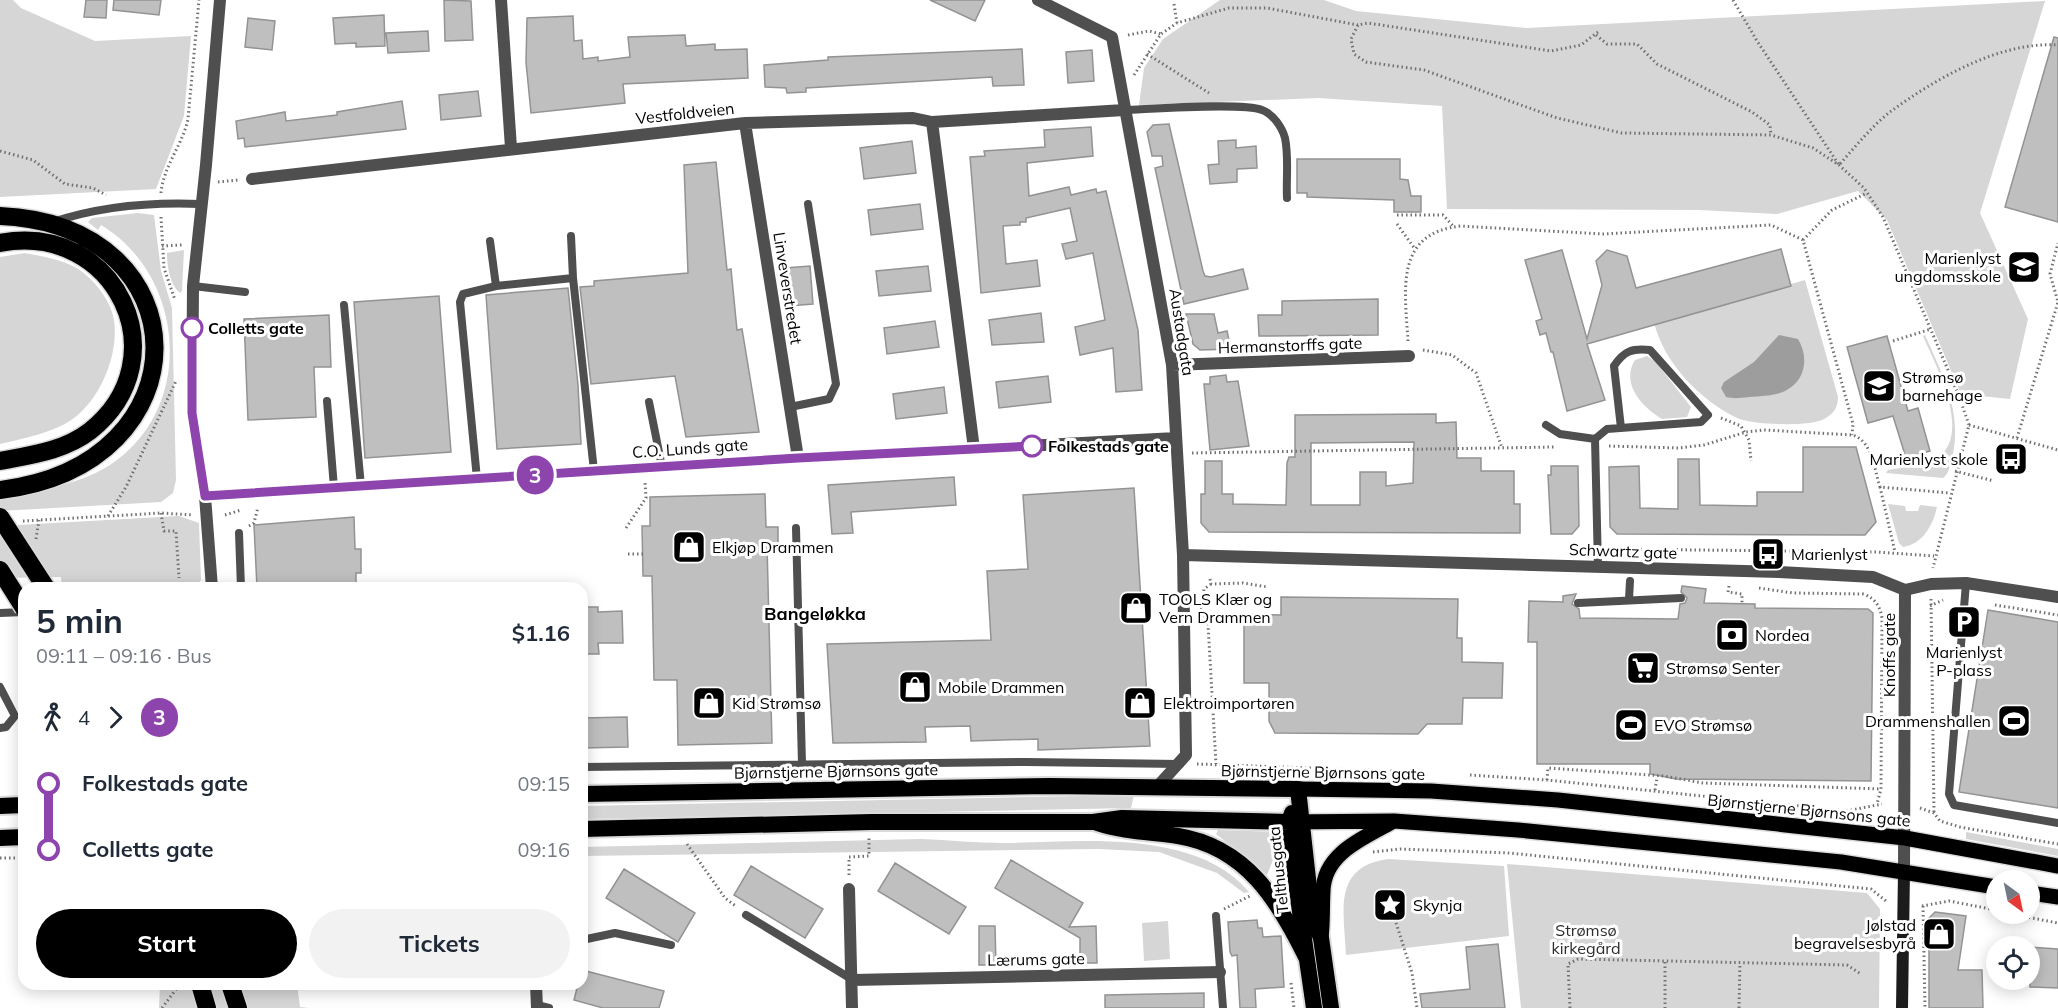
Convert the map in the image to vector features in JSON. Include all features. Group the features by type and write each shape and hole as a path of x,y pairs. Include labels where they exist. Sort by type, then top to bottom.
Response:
{"highway":[{"path":"0,216 50,223 80,233 112,255 135,283 151,317 155,359 143,401 123,434 94,459 58,476 0,490"},
{"path":"0,461 62,447 89,431 113,405 125,382 131,357 131,332 125,307 110,279 98,267 84,256 57,244 5,240"},
{"path":"0,517 42,582"},
{"path":"0,570 18,600"},
{"name":"Bjørnstjerne Bjørnsons gate","path":"588,794 907,788 1298,789"},
{"name":"Telthusgata","path":"1298,789 1296,822 1306,957 1314,1008"},
{"path":"0,806 18,805"},
{"path":"588,829 871,822 1093,822 1122,818 1296,822"},
{"name":"Telthusgata","path":"1093,822 1120,831 1198,841 1234,858 1259,879 1278,903 1306,957"},
{"name":"Telthusgata","path":"1296,822 1312,915 1321,938 1331,1008"},
{"path":"0,837 18,837"},
{"path":"202,990 207,1008"},
{"path":"232,990 238,1008"}],"main road":[{"name":"Bjørnstjerne Bjørnsons gate","path":"1298,789 1431,791 1558,801 1905,838 2058,866"},
{"path":"1296,822 1394,821 1518,830 1841,862 1986,885"},
{"name":"Telthusgata","path":"1321,938 1324,915 1323,890 1333,860 1357,842 1394,821"},
{"name":"Knoffs gate","path":"1902,1008 1904,871"},
{"path":"2040,894 2058,897"}],"street":[{"path":"212,582 205,496 192,413 193,286 220,0"},
{"path":"501,0 511,148"},
{"path":"1038,0 1112,37"},
{"name":"Austadgata","path":"1112,37 1172,365 1183,555 1186,755 1181,764"},
{"name":"Vestfoldveien","path":"252,179 745,123 913,117 932,122 1124,110"},
{"path":"932,122 974,449"},
{"name":"Linveverstredet","path":"745,123 798,458"},
{"name":"Hermanstorffs gate","path":"1172,365 1413,353"},
{"name":"C.O. Lunds gate","path":"205,496 798,458 1176,438"},
{"name":"Schwartz gate","path":"1183,555 1873,577 1905,590"},
{"path":"1905,590 1932,584 1966,583 2058,597"},
{"name":"Knoffs gate","path":"1904,871 1905,590"},
{"path":"1157,787 1181,764"},
{"path":"849,890 852,1008"},
{"name":"Lærums gate","path":"853,980 1220,972"},
{"path":"536,990 537,1007"}],"lane":[{"path":"1124,110 1232,107 1260,109 1277,123 1284,137 1287,198"},
{"path":"50,223 116,208 160,202 201,204"},
{"path":"790,407 829,399 836,384 808,204"},
{"path":"571,236 573,278 594,471"},
{"path":"490,241 496,285"},
{"path":"477,479 460,303 463,294 496,285 573,278"},
{"path":"193,286 245,292"},
{"path":"344,305 361,486"},
{"path":"1598,567 1595,443 1607,429 1701,423 1708,415 1650,350 1637,348 1623,353 1614,366 1621,428"},
{"path":"327,401 334,488"},
{"path":"650,402 662,467"},
{"path":"1546,425 1560,434 1595,443"},
{"path":"796,528 802,764"},
{"path":"238,533 241,582"},
{"path":"1629,599 1630,581"},
{"path":"1966,583 1949,794 1954,805 2058,824"},
{"path":"1578,603 1681,598"},
{"path":"0,613 18,611"},
{"path":"0,687 15,716 6,728 0,728"},
{"path":"588,767 1026,762 1181,764"},
{"path":"746,915 853,980"},
{"path":"1216,916 1223,1008"},
{"path":"588,939 615,933 671,945"},
{"path":"537,1007 549,1008"}],"path":[{"path":"176,300 166,275 160,202 163,181 184,136 188,119 199,0"},
{"path":"1561,549 1895,552 1934,556 1969,425 1931,329 1882,216 1867,193 1839,165 1757,41 1733,0"},
{"path":"1174,4 1178,22"},
{"path":"1131,82 1161,34 1178,22 1228,8 1267,8 1358,25 1368,23 1400,26 1551,51 1581,45 1597,33 1607,44 1637,44 1657,64 1752,112 1770,125 1771,135"},
{"path":"1358,25 1351,39 1352,47 1354,54 1366,62 1424,70 1557,118 1622,133 1771,135 1813,148 1839,165"},
{"path":"1112,37 1149,31 1161,34"},
{"path":"1839,165 1890,112 1953,74 1988,58 2025,47 2058,45"},
{"path":"1147,54 1232,107"},
{"path":"0,151 33,160 52,177 65,184 93,189 105,194 116,208"},
{"path":"216,182 252,179"},
{"path":"1803,240 1832,210 1867,193"},
{"path":"1397,214 1443,215 1454,227"},
{"path":"1397,224 1415,249"},
{"path":"1502,448 1476,373 1452,355 1413,353 1405,283 1411,254 1434,233 1454,227 1602,234 1771,225 1803,240 1854,424 1852,435"},
{"path":"2017,438 2058,298 2050,274 2058,243"},
{"path":"162,246 182,245"},
{"path":"1893,340 1931,329"},
{"path":"108,516 126,487 177,379"},
{"path":"1708,415 1729,420 1741,426 1746,432 1751,461"},
{"path":"1969,425 2058,450"},
{"path":"1595,443 1687,447 1704,445 1746,432 1860,437 1867,446 1880,487 1895,552"},
{"path":"1191,453 1560,447"},
{"path":"1955,471 1994,481"},
{"path":"626,528 646,498 645,482"},
{"path":"1880,487 1950,493"},
{"path":"238,533 254,523 258,507"},
{"path":"161,513 164,531 176,531 179,578"},
{"path":"20,521 161,513 198,515"},
{"path":"1875,563 1876,552"},
{"path":"628,554 643,554"},
{"path":"1210,579 1211,584"},
{"path":"1216,764 1208,624 1201,607 1204,589 1211,584 1243,583 1268,587"},
{"path":"1729,584 1728,592 1742,594 1742,604"},
{"path":"1932,584 1930,606 1934,813"},
{"path":"1930,606 1944,599 2058,615"},
{"path":"1874,600 1882,618 1881,789 1876,804"},
{"path":"1547,780 1548,768 1615,772 1657,778 1664,776 1703,783 1881,789"},
{"path":"1655,790 1657,778"},
{"path":"1919,808 1934,813 1941,821 1960,826 2058,844"},
{"path":"849,890 849,857 869,856 868,836"},
{"path":"685,840 725,898 746,915"},
{"path":"1363,853 1400,849 1509,853 1871,889 1886,901"},
{"path":"0,858 18,858"},
{"path":"1216,916 1234,902 1258,894"},
{"path":"1917,905 1949,901 1986,908"},
{"path":"1923,906 1925,1008"},
{"path":"1392,910 1412,973 1417,1008"},
{"path":"2040,920 2058,923"},
{"path":"1570,1008 1568,964 1578,959 1847,965 1861,974"},
{"path":"1665,961 1665,1008"},
{"path":"1739,1008 1740,963"},
{"path":"162,1008 176,990"}],"green space":[{"path":"0,0 13,0 21,8 95,41 191,36 184,116 156,189 0,197"},
{"path":"1220,0 1324,0 1356,11 1527,28 2045,1 1980,213 2028,319 2010,399 1961,394 1887,220 1858,191 1777,214 1699,210 1447,209 1442,106 1318,98 1139,105 1144,68 1163,39"},
{"path":"138,213 154,215 161,271 172,308 176,480 173,493 161,502 0,511 0,496 71,483 110,465 138,441 157,411 167,378 170,343 164,309 150,276 129,248 101,225 98,230 88,222 92,218"},
{"path":"184,250 182,291 180,293 170,275 167,253"},
{"path":"25,253 72,265 95,283 107,300 112,313 115,333 114,347 100,387 84,409 74,418 48,431 0,444 0,257"},
{"path":"1805,280 1838,397 1833,412 1817,422 1781,424 1737,418 1710,401 1685,379 1659,338 1654,323"},
{"path":"1925,335 1949,395 1955,425 1952,458 1947,474 1943,478 1886,473 1888,470 1934,460 1946,450 1951,436 1952,419 1949,401 1923,336"},
{"path":"1647,356 1655,361 1691,407 1687,417 1662,419 1641,402 1632,386 1631,369 1635,360"},
{"path":"1888,504 1905,506 1906,511 1918,511 1920,505 1937,507 1926,533 1916,542 1903,547 1899,543"},
{"path":"179,516 199,523 201,580 200,582 61,582 61,577 0,578 0,526"},
{"path":"1134,795 1131,808 588,819 588,806"},
{"path":"1218,830 1282,832 1286,853 1273,860 1267,875 1216,834"},
{"path":"1966,832 2058,849 2058,856 1966,839"},
{"path":"921,839 984,843 1101,841 1135,843 1168,848 1199,857 1226,871 1249,892 1244,893 1217,873 1159,852 1099,849 588,856 588,847"},
{"path":"1388,859 1504,866 1509,936 1346,955 1344,907 1345,894 1350,881 1358,871 1370,864"},
{"name":"Strømsø kirkegård","path":"1507,864 1867,893 1880,909 1879,1008 1521,1008"},
{"path":"1168,921 1170,959 1144,961 1142,923"},
{"path":"160,990 298,990 300,1007 309,1008 159,1008"}],"shaded area":[{"path":"1779,335 1798,339 1804,353 1804,368 1792,387 1767,396 1726,397 1721,388 1724,382 1754,362"}],"building":[{"path":"86,0 107,0 106,18 84,17"},
{"path":"114,0 161,0 159,15 113,10"},
{"path":"444,0 471,1 473,40 445,41"},
{"path":"930,0 985,0 975,21"},
{"path":"384,15 385,46 356,47 356,43 335,44 333,18"},
{"path":"573,16 574,41 582,40 583,59 598,57 598,61 630,57 628,37 685,35 686,46 715,44 715,50 747,49 748,78 623,84 625,103 531,113 526,62 527,18"},
{"path":"248,18 275,21 272,50 245,47"},
{"path":"428,31 429,51 388,53 386,33"},
{"path":"2054,37 2058,38 2058,222 2005,207"},
{"path":"1022,49 1024,85 993,86 992,77 806,88 806,92 787,93 786,88 765,87 764,65 828,60 828,57"},
{"path":"1092,50 1094,81 1068,83 1066,52"},
{"path":"478,91 481,116 441,120 439,95"},
{"path":"402,101 406,129 245,147 244,138 238,139 236,121 285,112 286,121 337,115 337,112"},
{"path":"1169,124 1205,276 1211,277 1243,269 1248,289 1184,304 1155,168 1163,166 1162,156 1152,156 1147,132 1153,125"},
{"path":"1091,127 1093,156 1027,163 1029,196 1069,187 1071,195 1096,189 1097,193 1106,191 1138,330 1142,390 1116,392 1113,348 1080,355 1075,327 1105,320 1093,253 1066,259 1062,244 1077,241 1070,208 1026,218 1026,222 1020,222 1020,225 1003,226 1006,264 1037,260 1040,286 981,293 970,157 985,156 984,151 1045,147 1044,130"},
{"path":"1236,140 1236,148 1256,146 1257,168 1237,169 1237,182 1210,184 1208,165 1219,164 1218,141"},
{"path":"912,141 916,173 864,179 860,148"},
{"path":"1297,159 1400,159 1400,179 1408,180 1411,196 1421,196 1421,212 1394,212 1394,200 1307,197 1307,193 1297,193"},
{"path":"716,162 727,270 731,269 737,330 742,329 759,432 686,437 675,376 591,384 580,287 594,286 594,281 688,273 684,165"},
{"path":"920,204 923,229 871,235 868,210"},
{"path":"1781,249 1791,286 1587,344 1605,400 1567,411 1553,352 1551,352 1546,333 1540,335 1536,321 1542,319 1525,260 1562,250 1587,339 1602,285 1596,261 1607,250 1627,256 1636,288"},
{"path":"810,266 813,304 788,306 785,268"},
{"path":"928,266 931,291 879,296 876,271"},
{"path":"568,288 578,385 581,444 497,449 486,295"},
{"path":"439,296 451,452 365,458 354,302"},
{"path":"1378,299 1378,335 1259,336 1258,315 1282,315 1282,301"},
{"path":"1041,313 1044,342 992,345 989,320"},
{"path":"1186,314 1214,314 1218,333 1227,331 1231,349 1200,350 1193,344"},
{"path":"329,315 331,367 314,367 316,417 248,420 244,319"},
{"path":"935,321 939,347 887,354 884,328"},
{"path":"1887,336 1908,411 1918,408 1930,451 1906,458 1893,416 1868,423 1847,347"},
{"path":"1226,375 1227,382 1238,381 1249,446 1210,450 1204,384 1210,384 1210,377"},
{"path":"1048,376 1051,402 999,408 996,382"},
{"path":"944,387 947,413 896,419 893,394"},
{"path":"1436,414 1436,423 1456,422 1457,458 1481,458 1481,471 1514,471 1514,504 1520,504 1520,533 1209,532 1201,523 1201,494 1205,494 1205,461 1222,461 1222,494 1233,494 1233,504 1286,505 1287,463 1289,457 1295,457 1295,415","holes":["1414,442 1413,483 1386,486 1386,472 1360,472 1360,505 1311,505 1311,443"]},
{"path":"1803,447 1856,447 1876,522 1865,535 1617,534 1610,527 1609,467 1639,466 1640,508 1678,509 1678,459 1699,459 1700,505 1757,506 1757,492 1803,492"},
{"path":"1551,466 1578,466 1579,526 1572,534 1551,534 1548,475 1551,475"},
{"path":"954,477 956,505 851,512 853,533 832,534 828,485"},
{"path":"1134,488 1150,746 1038,750 1038,739 971,741 970,726 925,727 926,742 833,743 827,644 991,640 987,571 1028,569 1023,495"},
{"path":"765,494 766,527 778,527 778,544 767,544 772,743 678,745 677,680 654,680 652,576 643,576 642,526 650,526 650,497"},
{"path":"354,517 355,549 361,549 361,573 356,573 356,582 257,582 254,525"},
{"path":"1682,586 1706,589 1704,603 1755,604 1755,608 1868,609 1873,613 1871,781 1676,779 1650,774 1650,764 1537,764 1537,642 1528,642 1529,601 1563,602 1563,596 1576,594 1572,604 1579,609 1580,618 1678,619 1680,604 1685,603 1687,598 1681,592"},
{"path":"1281,597 1458,599 1457,638 1462,638 1462,662 1503,663 1502,698 1463,698 1462,724 1427,724 1418,734 1275,733 1269,721 1269,683 1244,683 1244,614 1281,615"},
{"path":"588,607 598,607 598,612 622,611 623,643 598,643 599,654 588,654"},
{"name":"Drammenshallen","path":"1988,610 2058,622 2058,808 1959,792"},
{"path":"627,717 628,747 588,748 588,718"},
{"path":"1011,860 1083,903 1069,927 1096,926 1097,963 1080,963 1080,938 995,888"},
{"path":"895,863 966,907 949,934 878,891"},
{"path":"751,866 823,909 805,938 734,895"},
{"path":"624,869 695,913 678,942 606,898"},
{"path":"1935,912 1966,916 1958,970 1982,970 1983,1008 1929,1008 1929,918"},
{"path":"1257,920 1258,928 1262,928 1263,937 1281,936 1284,987 1255,989 1256,1008 1240,1008 1237,955 1232,956 1230,952 1228,922"},
{"path":"979,926 995,926 996,965 979,965"},
{"path":"1498,944 1505,1008 1422,1008 1420,994 1470,989 1466,947"},
{"path":"2040,948 2058,949 2058,988 2040,987"},
{"path":"588,972 664,991 659,1008 603,1008 574,1000 576,990 588,990"},
{"path":"1204,993 1204,1008 1105,1008 1105,995"}],"bus line":[{"name":"3","path":"192,328 192,413 205,496 798,458 1032,446"}],"place":[{"name":"Marienlyst ungdomsskole","path":"2024,267"},
{"name":"Colletts gate","path":"192,328"},
{"name":"Strømsø barnehage","path":"1879,386"},
{"name":"Folkestads gate","path":"1032,446"},
{"name":"Marienlyst skole","path":"2011,459"},
{"name":"Elkjøp Drammen","path":"689,547"},
{"name":"Marienlyst","path":"1768,554"},
{"name":"TOOLS Klær og Vern Drammen","path":"1136,608"},
{"name":"Marienlyst P-plass","path":"1964,622"},
{"name":"Nordea","path":"1732,635"},
{"name":"Strømsø Senter","path":"1643,668"},
{"name":"Mobile Drammen","path":"915,687"},
{"name":"Kid Strømsø","path":"709,703"},
{"name":"Elektroimportøren","path":"1140,703"},
{"name":"Drammenshallen","path":"2014,721"},
{"name":"EVO Strømsø","path":"1631,725"},
{"name":"Skynja","path":"1390,905"},
{"name":"Jølstad begravelsesbyrå","path":"1939,934"}],"district":[{"name":"Bangeløkka","path":"815,614"}]}
